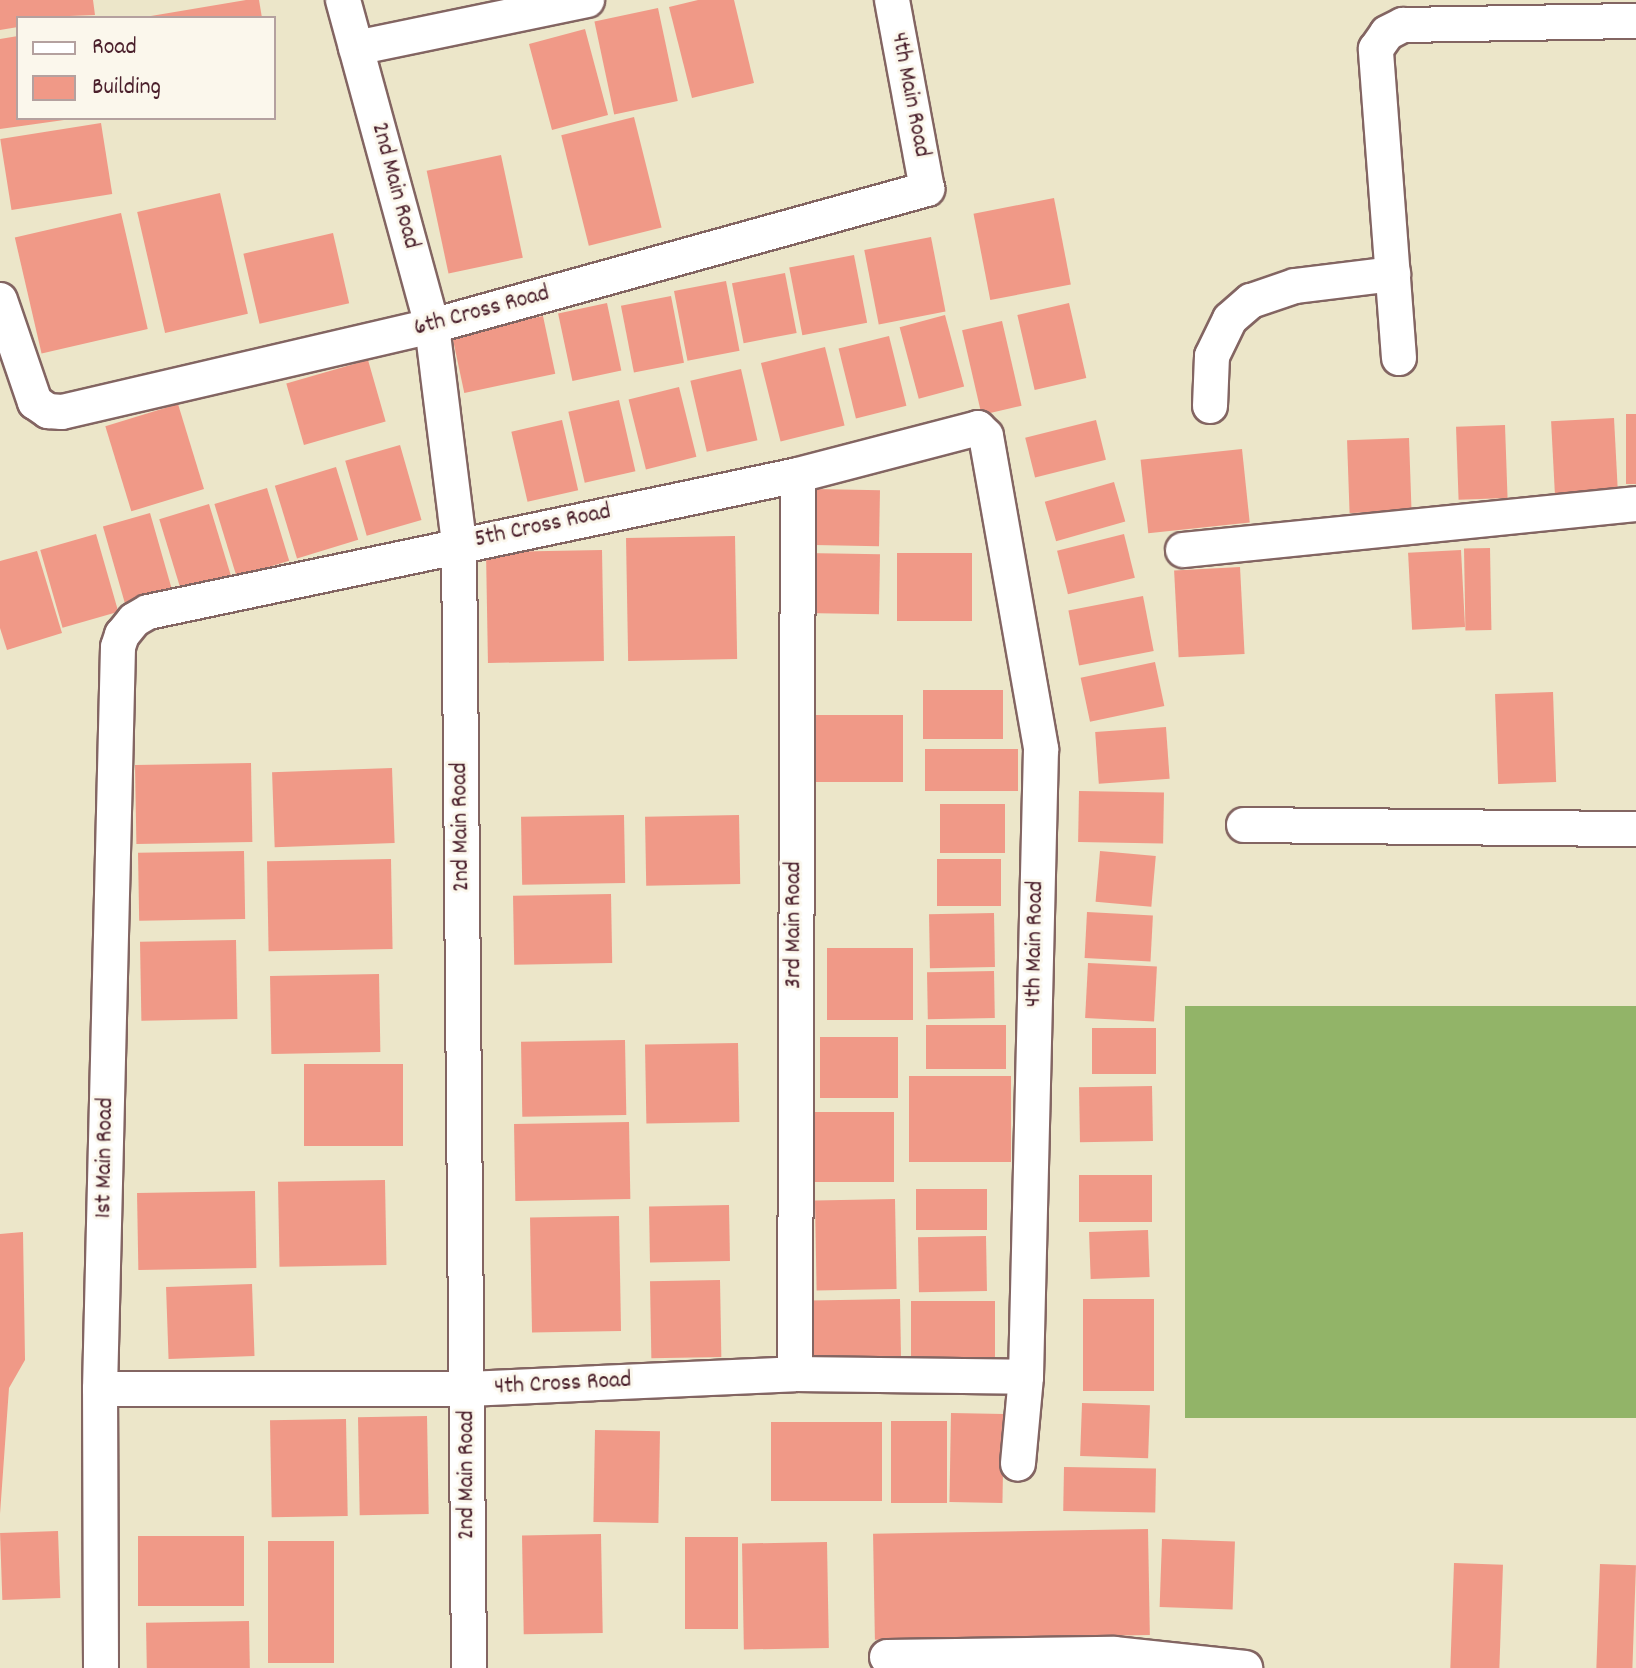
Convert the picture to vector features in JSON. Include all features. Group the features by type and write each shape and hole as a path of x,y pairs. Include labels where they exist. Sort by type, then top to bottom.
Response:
{"street":[{"name":"2nd Main Road","path":"343,0 432,326 459,544 469,1668"},
{"path":"356,48 587,0"},
{"name":"4th Main Road","path":"892,0 927,189"},
{"path":"1399,358 1376,49 1387,33 1403,25 1636,21"},
{"name":"6th Cross Road","path":"0,300 35,402 48,411 62,412 432,326 927,189"},
{"path":"1210,406 1212,356 1230,319 1251,301 1295,286 1393,274"},
{"name":"4th Main Road","path":"983,429 1041,749 1026,1377 1018,1464"},
{"name":"5th Cross Road","path":"118,647 122,635 134,620 148,612 798,475 983,429"},
{"name":"3rd Main Road","path":"795,1374 798,475"},
{"path":"1183,550 1636,504"},
{"name":"1st Main Road","path":"101,1668 100,1389 118,647"},
{"path":"1244,825 1636,829"},
{"name":"4th Cross Road","path":"100,1389 468,1389 795,1374 1026,1377"},
{"path":"887,1657 1114,1654 1245,1668"}],"green space":[{"path":"1185,1006 1636,1006 1636,1418 1185,1418"}],"building":[{"path":"0,0 93,0 95,15 16,16 16,27 0,30"},
{"path":"259,0 262,16 151,16"},
{"path":"698,0 734,0 754,83 692,98 669,7"},
{"path":"658,8 678,101 614,114 594,22"},
{"path":"585,29 608,115 552,130 529,44"},
{"path":"16,36 16,120 64,120 0,129 0,39"},
{"path":"634,117 662,228 589,246 561,135"},
{"path":"101,123 112,194 12,210 0,139"},
{"path":"501,155 523,258 448,274 427,171"},
{"path":"220,193 248,314 165,333 137,212"},
{"path":"1054,198 1071,284 990,300 974,214"},
{"path":"121,213 148,329 42,353 15,238"},
{"path":"333,233 349,303 260,324 243,254"},
{"path":"931,237 946,312 879,325 864,250"},
{"path":"854,255 867,323 802,335 789,268"},
{"path":"785,273 797,333 744,343 732,283"},
{"path":"726,281 740,351 688,361 674,291"},
{"path":"671,296 684,363 634,372 621,306"},
{"path":"607,303 621,370 572,381 558,313"},
{"path":"1069,303 1086,378 1035,390 1017,315"},
{"path":"945,315 964,386 919,399 900,327"},
{"path":"543,316 555,374 464,393 452,335"},
{"path":"1002,321 1022,406 982,415 962,330"},
{"path":"889,336 906,406 856,418 839,349"},
{"path":"825,347 845,426 781,442 761,363"},
{"path":"368,360 386,422 304,445 286,383"},
{"path":"741,369 757,440 707,452 690,381"},
{"path":"679,387 696,457 646,469 629,400"},
{"path":"619,400 635,471 585,483 568,412"},
{"path":"178,404 204,489 131,511 105,426"},
{"path":"1626,414 1636,414 1636,484 1626,484"},
{"path":"1614,418 1618,490 1555,493 1551,421"},
{"path":"562,420 578,490 528,502 511,432"},
{"path":"1096,420 1106,460 1035,477 1025,438"},
{"path":"1505,425 1508,498 1459,500 1456,427"},
{"path":"1409,438 1412,511 1350,513 1347,440"},
{"path":"400,445 421,520 367,536 345,461"},
{"path":"1242,449 1250,523 1148,533 1141,460"},
{"path":"336,467 358,540 297,558 275,486"},
{"path":"1114,482 1125,521 1056,541 1045,502"},
{"path":"267,488 289,561 237,577 214,504"},
{"path":"815,489 880,490 879,546 814,545"},
{"path":"209,504 232,580 182,595 159,519"},
{"path":"150,513 174,596 127,609 103,527"},
{"path":"96,534 118,612 63,628 40,550"},
{"path":"1124,534 1135,578 1068,594 1057,551"},
{"path":"735,536 737,659 628,661 626,538"},
{"path":"1464,548 1490,548 1491,630 1465,630"},
{"path":"602,550 604,661 488,663 486,552"},
{"path":"1461,550 1465,627 1412,630 1408,553"},
{"path":"37,551 62,633 7,650 0,628 0,561"},
{"path":"805,553 880,554 879,614 804,613"},
{"path":"897,553 972,553 972,621 897,621"},
{"path":"1240,567 1245,654 1179,657 1174,570"},
{"path":"1143,596 1154,651 1079,665 1068,611"},
{"path":"1155,662 1164,706 1090,722 1081,678"},
{"path":"923,690 1003,690 1003,739 923,739"},
{"path":"1553,692 1556,782 1498,784 1495,694"},
{"path":"807,715 903,715 903,782 807,782"},
{"path":"1166,727 1170,779 1099,784 1095,732"},
{"path":"925,749 1018,749 1018,791 925,791"},
{"path":"251,763 252,842 136,844 135,765"},
{"path":"392,768 395,843 275,847 272,772"},
{"path":"1079,791 1164,792 1163,843 1078,842"},
{"path":"940,804 1005,804 1005,853 940,853"},
{"path":"624,815 625,883 522,885 521,817"},
{"path":"739,815 740,884 646,886 645,817"},
{"path":"244,851 245,919 139,921 138,853"},
{"path":"1100,851 1156,856 1151,907 1096,902"},
{"path":"391,859 393,949 269,951 267,861"},
{"path":"937,859 1001,859 1001,906 937,906"},
{"path":"611,894 612,963 514,965 513,896"},
{"path":"1087,912 1153,915 1151,961 1085,958"},
{"path":"994,913 995,967 930,968 929,914"},
{"path":"236,940 237,1019 141,1021 140,942"},
{"path":"827,948 913,948 913,1020 827,1020"},
{"path":"1088,963 1157,967 1154,1022 1085,1018"},
{"path":"994,971 995,1018 928,1019 927,972"},
{"path":"379,974 380,1052 271,1054 270,976"},
{"path":"926,1025 1006,1025 1006,1069 926,1069"},
{"path":"1092,1028 1156,1028 1156,1074 1092,1074"},
{"path":"820,1037 898,1037 898,1098 820,1098"},
{"path":"625,1040 626,1115 522,1117 521,1042"},
{"path":"738,1043 739,1122 646,1124 645,1045"},
{"path":"304,1064 403,1064 403,1146 304,1146"},
{"path":"909,1076 1011,1076 1011,1162 909,1162"},
{"path":"1152,1086 1153,1141 1080,1142 1079,1087"},
{"path":"808,1112 894,1112 894,1182 808,1182"},
{"path":"629,1122 630,1199 515,1201 514,1124"},
{"path":"1079,1175 1152,1175 1152,1222 1079,1222"},
{"path":"385,1180 386,1265 279,1267 278,1182"},
{"path":"916,1189 987,1189 987,1230 916,1230"},
{"path":"255,1191 256,1268 138,1270 137,1193"},
{"path":"895,1199 897,1289 817,1290 815,1200"},
{"path":"729,1205 730,1261 650,1262 649,1206"},
{"path":"619,1216 621,1331 532,1333 530,1218"},
{"path":"1148,1230 1150,1277 1091,1279 1089,1232"},
{"path":"23,1232 25,1360 9,1388 0,1514 0,1234"},
{"path":"986,1236 987,1291 919,1292 918,1237"},
{"path":"720,1280 721,1357 651,1358 650,1281"},
{"path":"252,1284 255,1356 169,1359 166,1287"},
{"path":"900,1299 901,1365 811,1367 810,1301"},
{"path":"1083,1299 1154,1299 1154,1391 1083,1391"},
{"path":"911,1301 995,1301 995,1365 911,1365"},
{"path":"1082,1403 1150,1405 1148,1458 1080,1456"},
{"path":"951,1413 1004,1414 1002,1503 949,1502"},
{"path":"427,1416 429,1514 360,1515 358,1417"},
{"path":"346,1419 348,1516 272,1517 270,1420"},
{"path":"891,1421 947,1421 947,1503 891,1503"},
{"path":"771,1422 882,1422 882,1501 771,1501"},
{"path":"595,1430 660,1431 658,1523 593,1522"},
{"path":"1064,1467 1156,1469 1155,1513 1063,1511"},
{"path":"1148,1529 1150,1635 875,1640 873,1534"},
{"path":"58,1531 60,1598 2,1600 0,1533"},
{"path":"601,1534 603,1633 524,1634 522,1535"},
{"path":"138,1536 244,1536 244,1606 138,1606"},
{"path":"685,1537 738,1537 738,1629 685,1629"},
{"path":"1162,1539 1235,1542 1233,1610 1160,1607"},
{"path":"268,1541 334,1541 334,1663 268,1663"},
{"path":"827,1542 829,1648 744,1649 742,1543"},
{"path":"1454,1563 1503,1565 1499,1668 1450,1668"},
{"path":"1600,1564 1636,1565 1632,1668 1596,1668"},
{"path":"249,1621 250,1668 147,1668 146,1623"}]}
